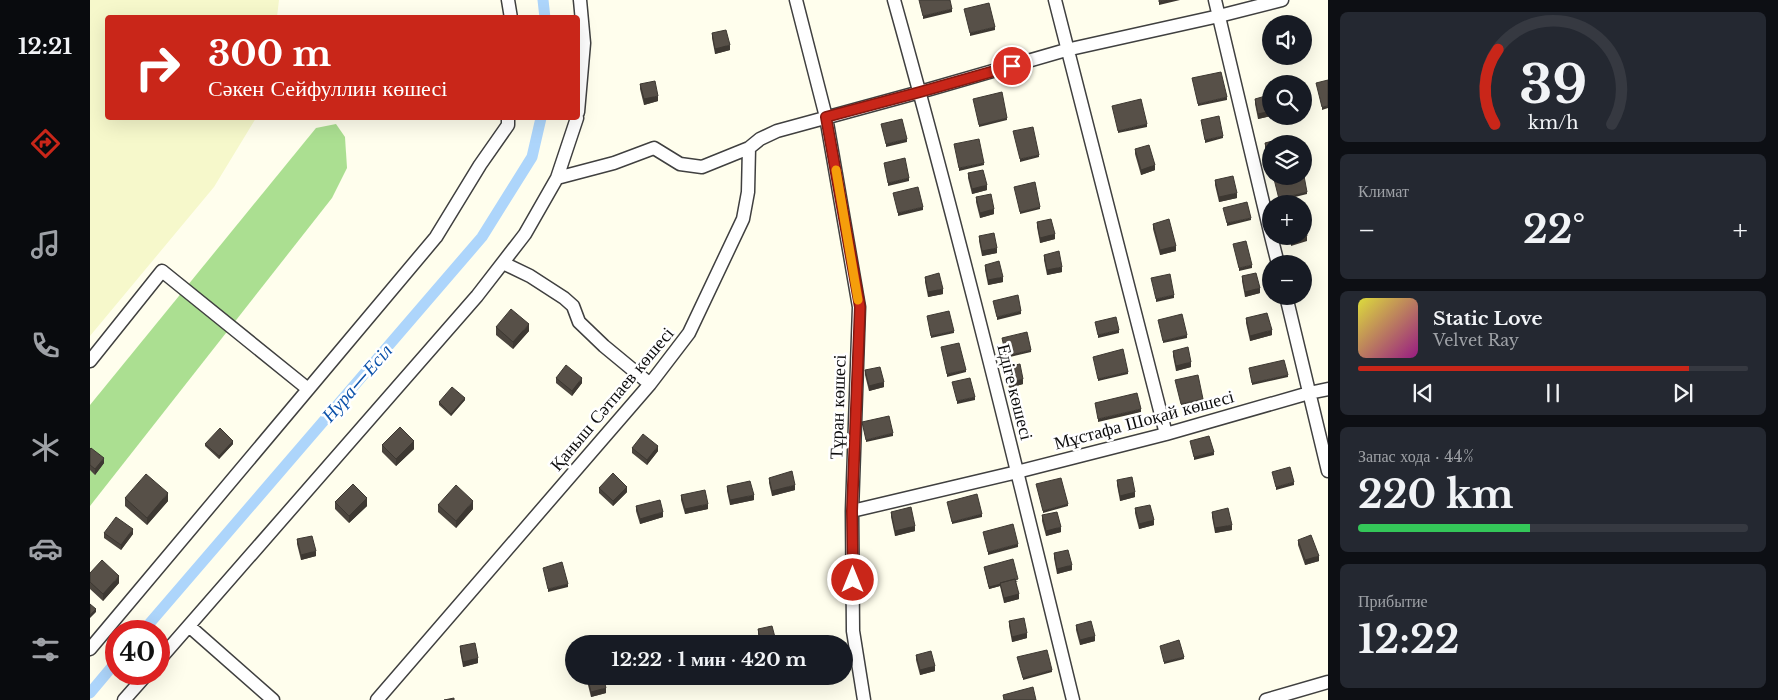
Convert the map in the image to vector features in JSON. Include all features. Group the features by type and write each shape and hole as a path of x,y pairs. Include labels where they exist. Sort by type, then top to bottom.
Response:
{"street":[{"path":"508,0 510,15"},
{"path":"580,0 584,43 580,89"},
{"name":"Тұран көшесі","path":"796,0 826,117 860,307 852,511 853,631 864,700"},
{"name":"Едіге көшесі","path":"894,0 920,92 1073,700"},
{"path":"1055,0 1066,50 1166,434"},
{"path":"1215,0 1262,198"},
{"path":"557,178 614,162 654,148 680,164 702,167 749,148 760,139 777,131 1066,50 1282,0"},
{"path":"90,649 436,237 480,165 508,125 508,120"},
{"path":"170,648 477,296 503,263 525,234 557,178 576,120"},
{"name":"Қаныш Сәтпаев көшесі","path":"377,700 650,384 689,333 742,219 748,192 749,148"},
{"path":"503,263 530,276 574,306 579,322 604,346 650,384"},
{"path":"90,362 162,271 308,389"},
{"path":"1288,305 1328,470"},
{"name":"Мұстафа Шоқай көшесі","path":"852,511 1166,434 1328,389"},
{"path":"189,626 273,700"},
{"path":"1266,700 1328,682"},
{"path":"124,700 137,685"}],"green space":[{"path":"90,0 279,0 277,15 105,15 105,120 255,120 214,187 90,336"},
{"path":"336,124 345,137 347,168 332,198 90,506 90,405 316,128"}],"building":[{"path":"919,0 950,0 952,9 923,16"},
{"path":"989,3 995,27 970,33 964,9"},
{"path":"726,30 730,45 715,49 712,33"},
{"path":"1221,72 1227,97 1198,104 1192,78"},
{"path":"1328,80 1328,106 1322,107 1316,83"},
{"path":"655,81 658,96 644,99 640,84"},
{"path":"1002,92 1007,118 979,125 973,99"},
{"path":"1262,97 1262,113 1258,114 1255,99"},
{"path":"1141,99 1147,124 1118,131 1112,106"},
{"path":"1219,116 1223,136 1205,140 1201,120"},
{"path":"902,119 907,139 886,144 881,124"},
{"path":"1033,127 1039,155 1020,159 1013,131"},
{"path":"979,139 984,163 959,168 954,144"},
{"path":"1149,145 1155,165 1141,170 1135,149"},
{"path":"905,158 909,178 888,183 884,163"},
{"path":"983,170 987,185 972,189 968,173"},
{"path":"1233,176 1237,193 1219,197 1215,180"},
{"path":"1035,182 1040,207 1020,212 1014,187"},
{"path":"1276,185 1306,185 1307,192 1295,195 1278,195"},
{"path":"918,187 923,207 898,213 893,193"},
{"path":"991,194 994,209 980,213 976,197"},
{"path":"1247,202 1251,218 1227,223 1223,208"},
{"path":"1051,219 1055,234 1040,238 1037,222"},
{"path":"1169,219 1176,246 1160,250 1153,224"},
{"path":"994,233 997,248 982,251 979,236"},
{"path":"1246,241 1252,265 1239,268 1233,244"},
{"path":"1059,251 1062,267 1047,270 1044,255"},
{"path":"999,261 1003,277 988,280 985,265"},
{"path":"939,273 943,289 928,292 925,277"},
{"path":"1256,273 1260,288 1245,292 1242,276"},
{"path":"1170,274 1174,295 1156,299 1151,278"},
{"path":"1018,295 1021,311 997,317 993,301"},
{"path":"511,309 529,324 513,342 496,327"},
{"path":"949,311 954,331 931,336 927,316"},
{"path":"1267,313 1272,330 1250,336 1246,318"},
{"path":"1182,314 1187,335 1163,341 1158,320"},
{"path":"1116,317 1119,330 1098,335 1095,322"},
{"path":"1027,332 1031,350 1006,356 1002,338"},
{"path":"959,343 966,370 947,374 941,347"},
{"path":"1188,347 1191,362 1176,366 1173,351"},
{"path":"1123,349 1128,372 1098,379 1093,357"},
{"path":"1284,360 1288,375 1252,383 1249,368"},
{"path":"1020,364 1023,379 1009,383 1005,367"},
{"path":"566,365 582,378 572,391 556,378"},
{"path":"880,367 884,382 869,386 865,370"},
{"path":"1198,375 1203,399 1181,404 1175,380"},
{"path":"970,378 975,397 957,401 952,382"},
{"path":"452,387 465,398 451,414 439,402"},
{"path":"1137,393 1141,409 1098,419 1095,403"},
{"path":"889,416 893,433 866,440 862,422"},
{"path":"400,427 414,441 396,459 382,445"},
{"path":"220,428 233,441 219,456 205,444"},
{"path":"643,434 658,446 647,460 632,448"},
{"path":"1209,436 1214,452 1194,457 1190,441"},
{"path":"91,448 104,458 95,469 90,465"},
{"path":"1290,467 1294,482 1276,487 1272,472"},
{"path":"792,471 795,485 772,491 769,478"},
{"path":"613,473 627,487 613,501 599,488"},
{"path":"146,474 168,493 147,518 125,498"},
{"path":"1132,477 1135,492 1120,496 1117,480"},
{"path":"1061,478 1068,504 1043,511 1036,484"},
{"path":"750,481 754,495 730,500 727,486"},
{"path":"353,484 367,498 349,516 335,502"},
{"path":"456,485 473,501 456,521 438,505"},
{"path":"705,490 708,504 685,509 681,495"},
{"path":"977,494 982,514 952,522 947,502"},
{"path":"660,500 663,512 640,519 636,506"},
{"path":"1150,505 1154,520 1139,524 1135,508"},
{"path":"911,507 915,526 895,531 891,512"},
{"path":"1228,508 1232,525 1215,528 1212,512"},
{"path":"1057,512 1061,527 1046,531 1042,515"},
{"path":"116,517 133,529 121,545 104,533"},
{"path":"1013,524 1018,544 988,552 983,532"},
{"path":"1311,535 1319,556 1305,560 1298,540"},
{"path":"312,536 316,551 301,555 297,539"},
{"path":"1068,550 1072,565 1057,569 1054,553"},
{"path":"1013,559 1018,579 989,587 984,567"},
{"path":"102,560 119,576 103,594 90,582 90,573"},
{"path":"562,562 568,584 548,589 543,568"},
{"path":"1015,579 1019,594 1004,598 1000,583"},
{"path":"90,604 96,609 90,615"},
{"path":"1024,618 1027,633 1012,637 1009,621"},
{"path":"1091,621 1095,636 1080,640 1076,625"},
{"path":"772,626 774,635 759,635 758,629"},
{"path":"1179,640 1184,657 1164,662 1160,646"},
{"path":"475,643 478,658 463,662 460,646"},
{"path":"1047,650 1052,670 1023,678 1017,657"},
{"path":"931,651 935,666 920,670 916,655"},
{"path":"589,685 605,685 606,688 591,692"},
{"path":"1033,687 1036,700 1004,700 1003,695"}],"waterway":[{"name":"Нура—Есіл","path":"543,0 545,15"},
{"name":"Нура—Есіл","path":"152,620 482,237 532,157 541,120"},
{"name":"Нура—Есіл","path":"90,693 105,675"}],"slow traffic":[{"path":"836,170 858,300"}],"route":[{"path":"853,580 852,511 860,307 826,117 1012,66"}]}
